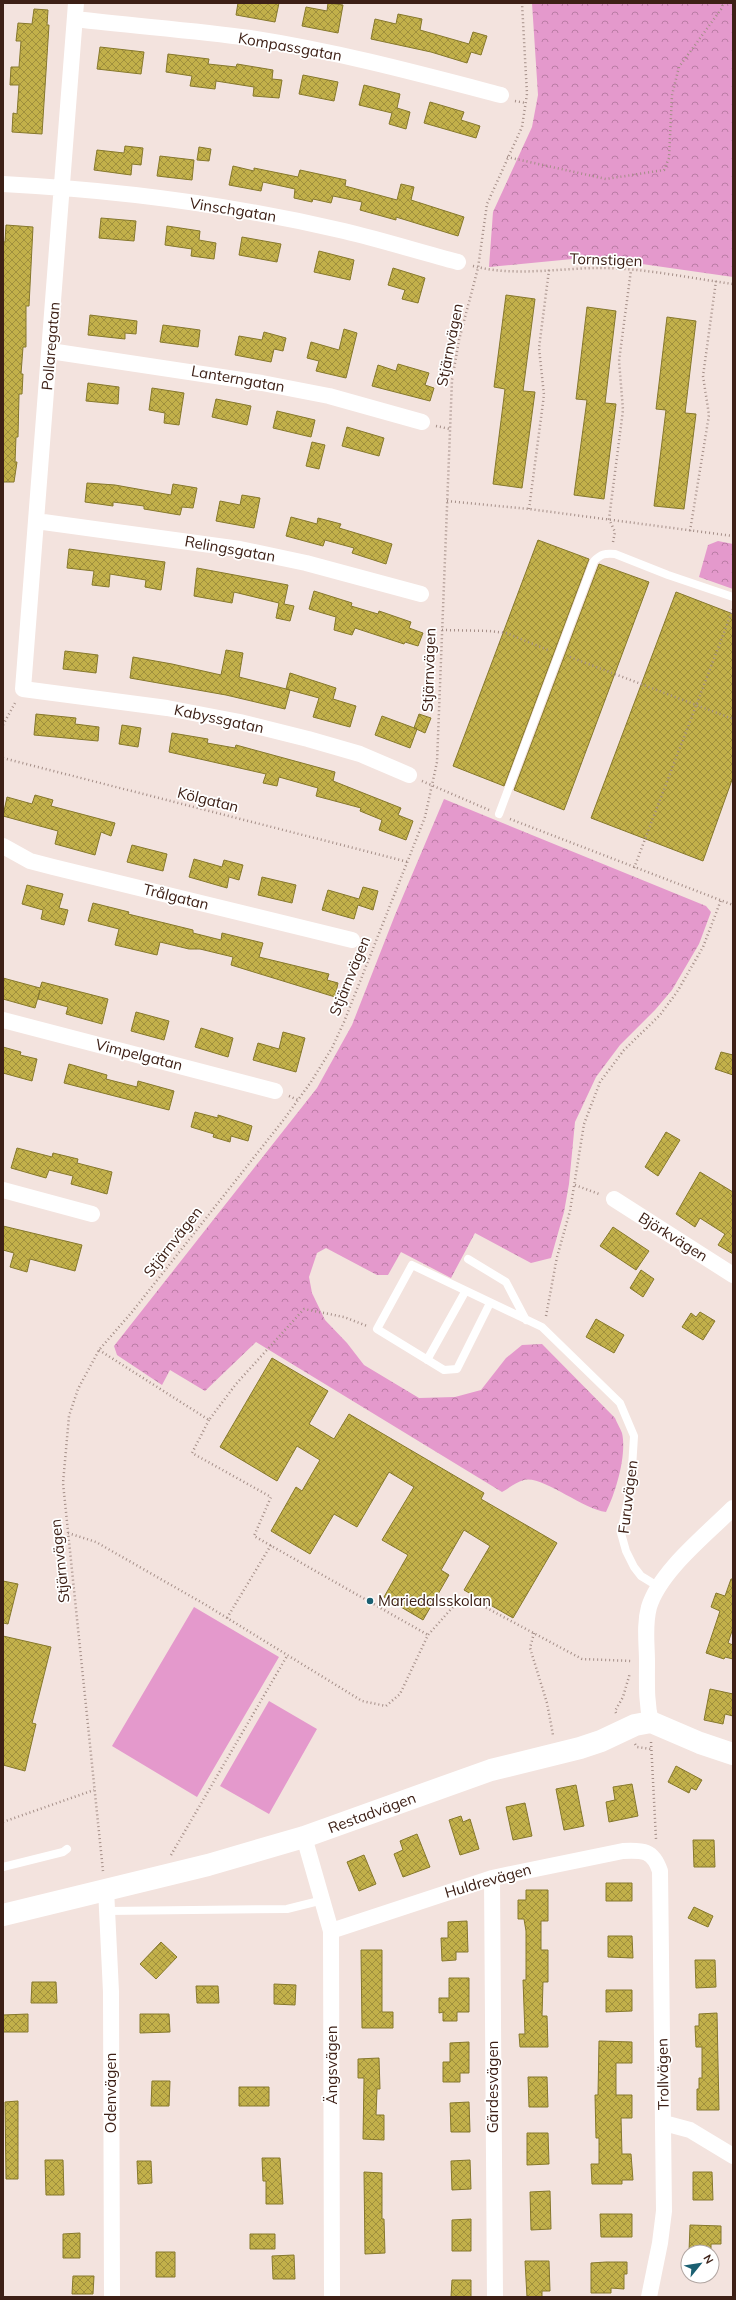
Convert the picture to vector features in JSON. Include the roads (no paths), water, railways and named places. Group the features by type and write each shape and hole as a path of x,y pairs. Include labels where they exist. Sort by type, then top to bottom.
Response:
{"street":[{"name":"Pollaregatan","path":"24,689 36,521 64,188 76,3"},
{"name":"Kompassgatan","path":"75,19 249,38 382,64 500,95"},
{"name":"Vinschgatan","path":"3,184 64,188 250,212 344,231 458,262"},
{"name":"Lanterngatan","path":"50,351 262,383 329,396 422,422"},
{"name":"Relingsgatan","path":"36,521 240,549 306,563 421,594"},
{"name":"Kabyssgatan","path":"24,689 167,708 240,722 308,738 360,754 409,775"},
{"name":"Trålgatan","path":"3,846 30,861 352,940"},
{"name":"Vimpelgatan","path":"3,1020 275,1091"},
{"path":"3,1190 92,1214"},
{"name":"Björkvägen","path":"614,1200 733,1275"},
{"path":"733,1508 682,1559 659,1586 649,1606 647,1619 646,1702 651,1722 700,1743 733,1754"},
{"name":"Restadvägen","path":"3,1915 107,1900 208,1865 304,1837 491,1770 580,1748 601,1741 635,1726 651,1722"},
{"name":"Ängsvägen","path":"304,1837 331,1931 332,2297"},
{"name":"Huldrevägen","path":"331,1931 492,1878 623,1851 640,1851 651,1855"},
{"name":"Trollvägen","path":"649,2297 660,2243 664,2211 660,1871 651,1855"},
{"name":"Gärdesvägen","path":"492,1878 495,2297"},
{"name":"Odenvägen","path":"107,1900 111,1992 112,2297"},
{"path":"664,2123 690,2130 733,2156"}],"lane":[{"path":"499,814 594,561 600,556 611,553 733,597"},
{"path":"468,1259 506,1282 526,1320"},
{"name":"Furuvägen","path":"427,1360 377,1329 412,1265 542,1327 620,1402 634,1436 631,1484 621,1533 626,1551 634,1567 641,1576 659,1586"},
{"path":"466,1292 427,1360 444,1370 457,1369 490,1303"},
{"path":"3,1867 63,1852 67,1849"},
{"path":"107,1900 287,1908 323,1900"}],"place":[{"name":"Mariedalsskolan","path":"370,1601"}]}
